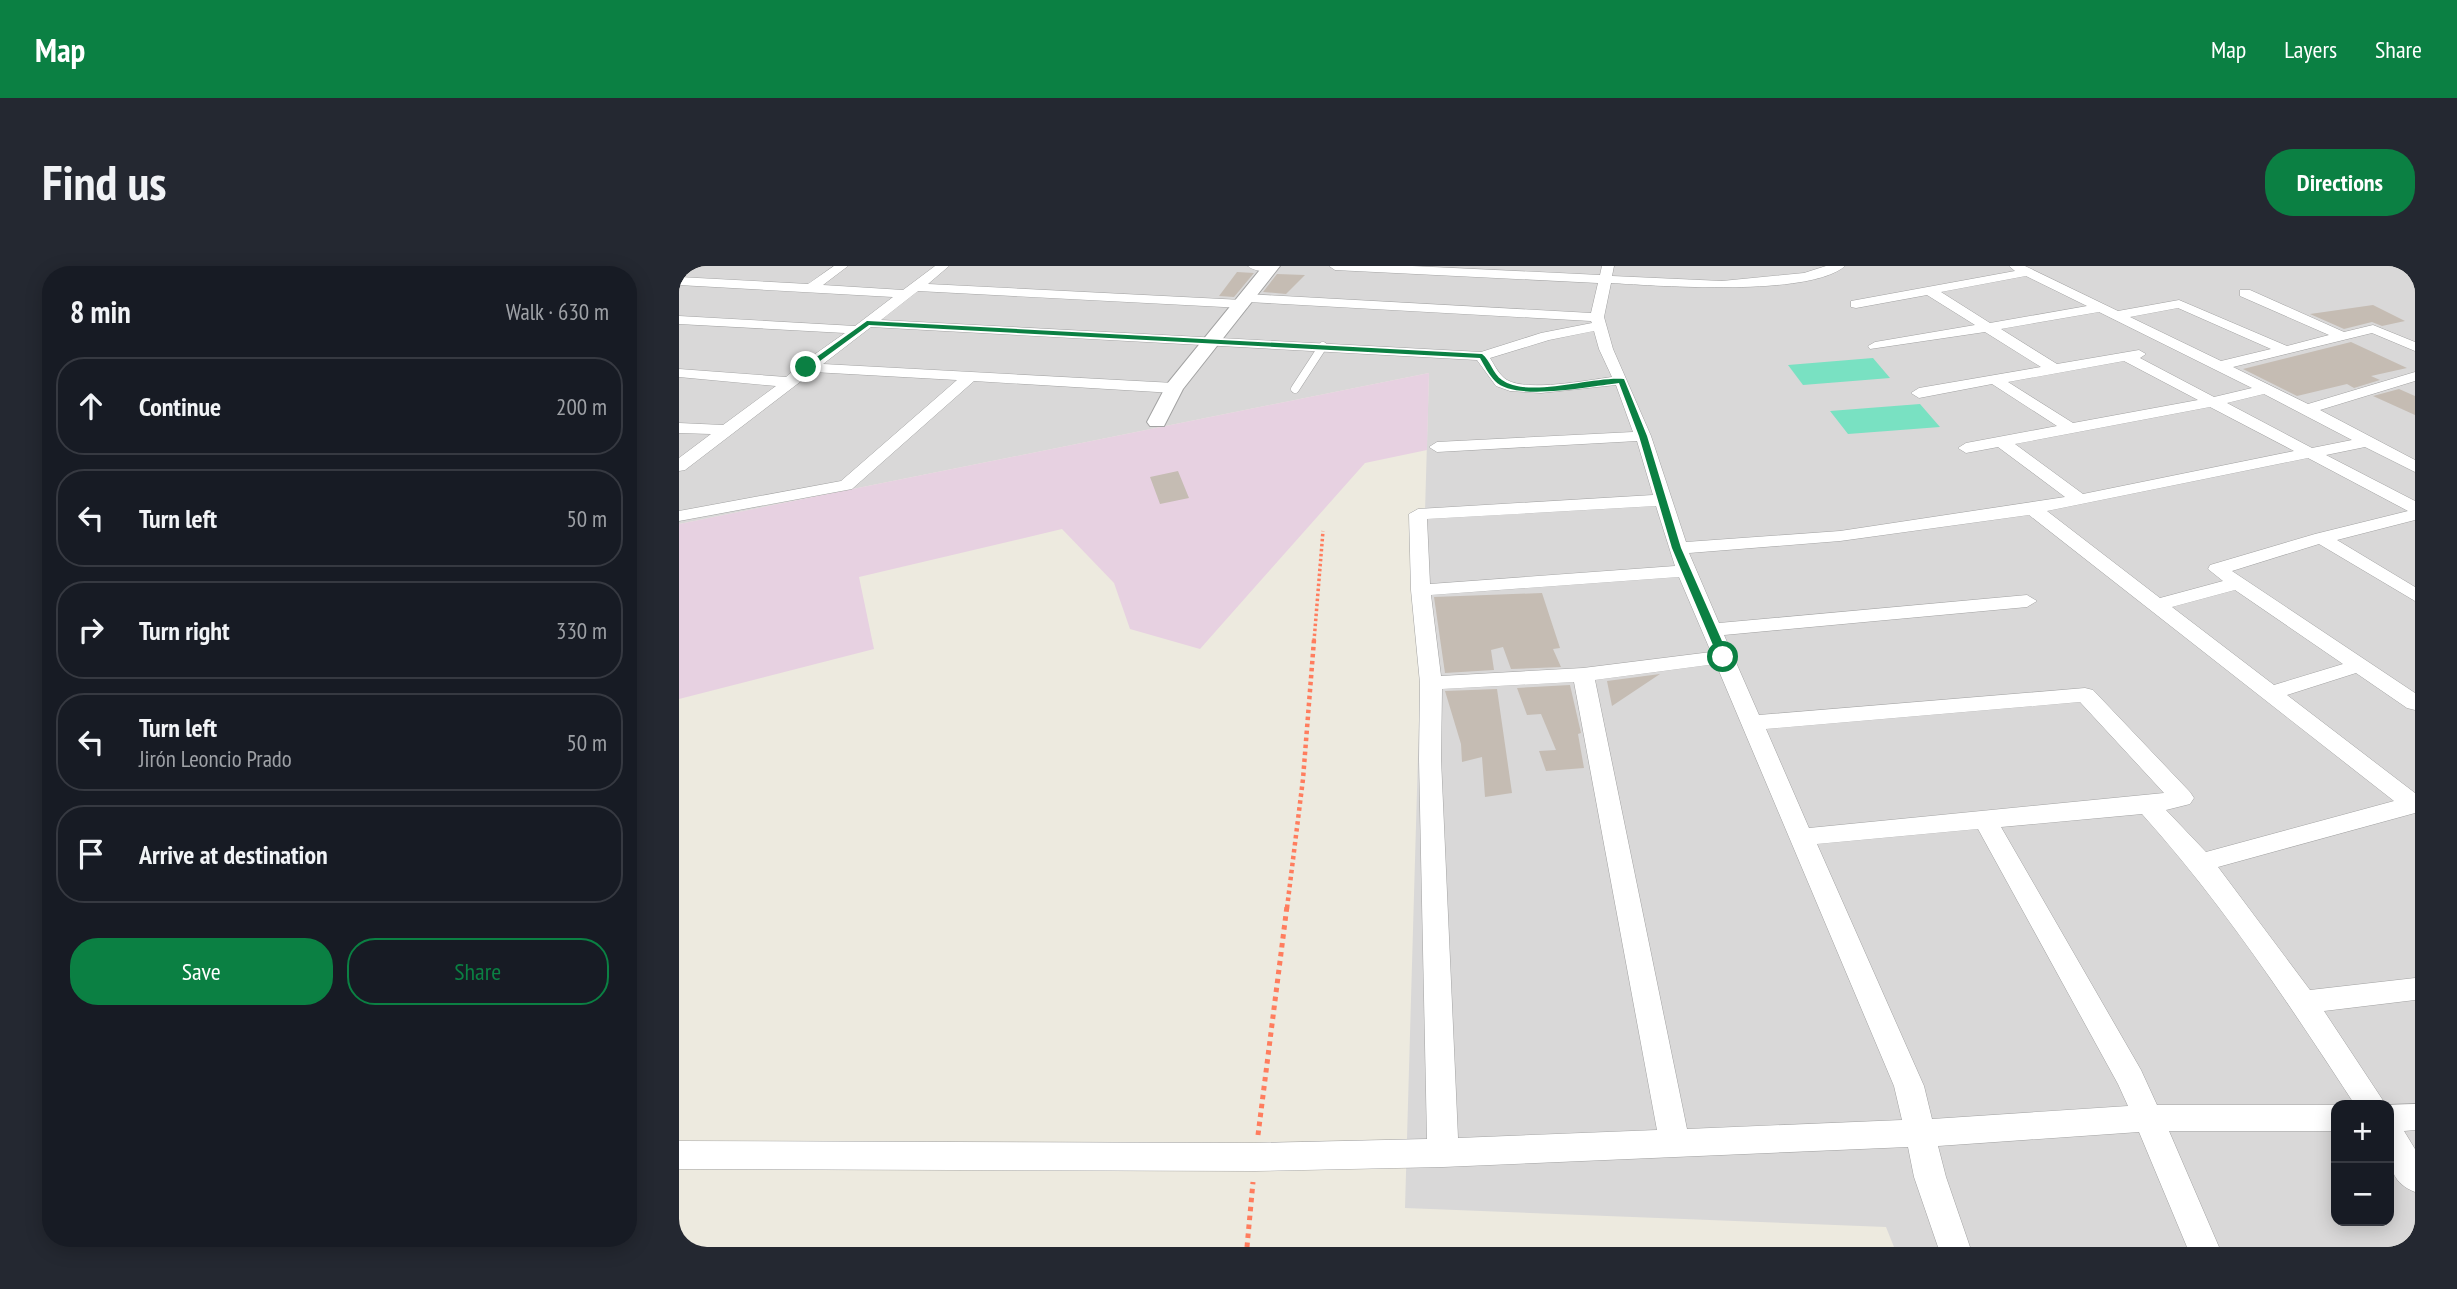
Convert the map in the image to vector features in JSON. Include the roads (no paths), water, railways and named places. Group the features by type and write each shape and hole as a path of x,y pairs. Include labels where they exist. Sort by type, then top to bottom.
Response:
{"street":[{"path":"811,288 842,266"},
{"path":"679,466 806,367 943,266"},
{"path":"1254,266 1272,266"},
{"path":"1157,422 1174,388 1272,266"},
{"path":"1335,266 1607,273 1722,285 1762,283 1819,274 1839,266"},
{"path":"1856,304 1930,291 2022,269 2307,409 2364,442 2415,467"},
{"path":"1607,273 1599,321 1606,349 1643,436 1686,571 1909,1086 1930,1177 1954,1247"},
{"path":"682,283 1245,301 1599,321"},
{"path":"1930,291 2055,369"},
{"path":"2245,293 2344,337"},
{"path":"2118,315 2179,304 2285,350"},
{"path":"1875,346 1989,329 2101,307"},
{"path":"679,320 1323,346 1482,356 1599,321"},
{"path":"2220,366 2373,329 2415,347"},
{"path":"1919,393 2127,357 2177,345"},
{"path":"1482,356 1498,381 1517,388 1537,389 1621,380"},
{"path":"2127,357 2415,508"},
{"path":"806,367 1174,388"},
{"path":"679,373 787,382"},
{"path":"679,516 846,485 971,376"},
{"path":"2307,409 2415,376"},
{"path":"1997,381 2070,428"},
{"path":"1966,448 2212,402 2265,389"},
{"path":"679,428 723,430"},
{"path":"1437,447 1643,436"},
{"path":"2001,441 2080,500"},
{"path":"1677,548 1840,536 2033,509 2364,442"},
{"path":"1443,1153 1430,759 1431,683 1420,590 1417,514 1663,500"},
{"path":"2033,509 2415,805"},
{"path":"2415,515 2321,538 2217,569 2415,703"},
{"path":"2321,538 2415,595"},
{"path":"1420,590 1686,571"},
{"path":"2156,605 2239,583"},
{"path":"1710,629 2027,601"},
{"path":"1431,683 1583,675 1723,657"},
{"path":"2270,693 2360,666"},
{"path":"1583,675 1675,1143"},
{"path":"1752,723 2085,695 2182,798 2148,805 1986,822 1802,837"},
{"path":"2148,805 2201,863 2303,1002 2368,1100"},
{"path":"2201,863 2415,805"},
{"path":"1986,822 2131,1079 2203,1247"},
{"path":"2303,1002 2415,989"},
{"path":"2394,1118 2415,1117"},
{"path":"679,1155 1255,1157 1443,1153 1920,1133 2149,1118 2331,1118"},
{"path":"2394,1142 2415,1177"}],"lane":[{"path":"1295,389 1323,346"}]}
